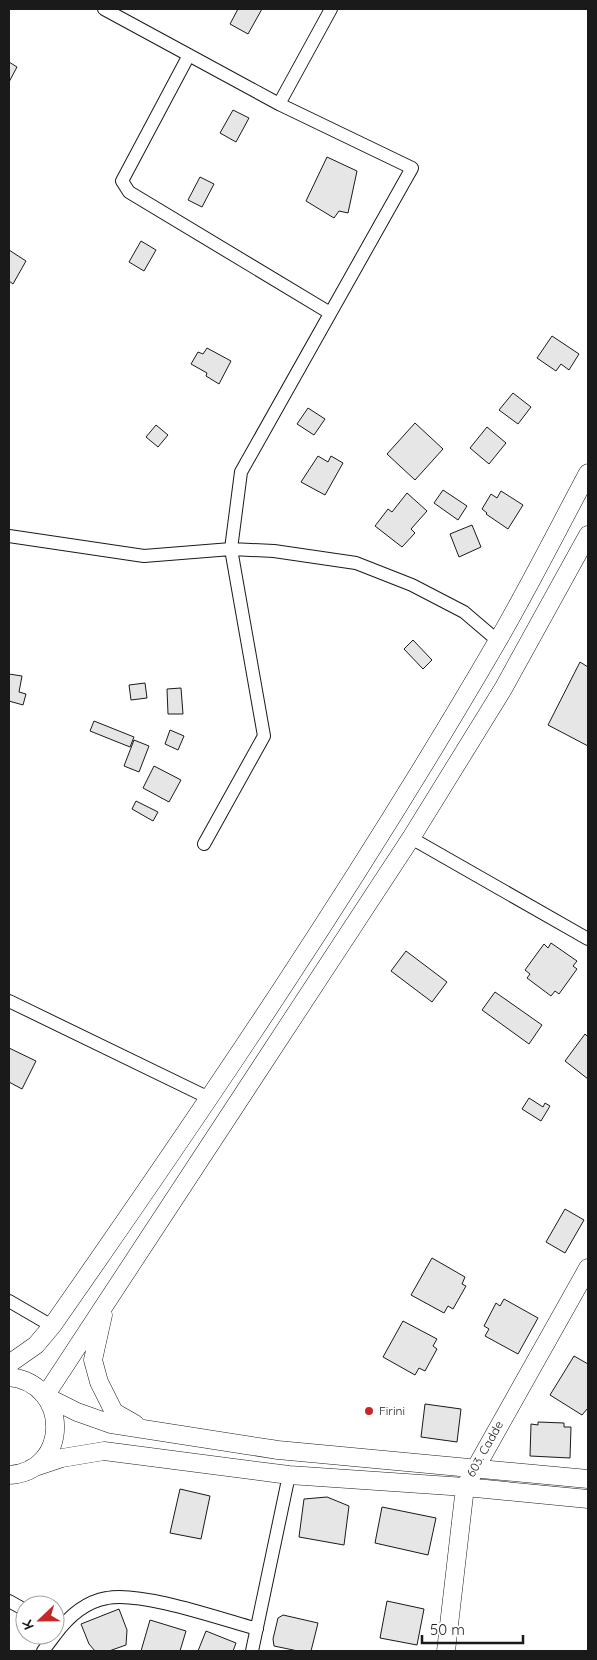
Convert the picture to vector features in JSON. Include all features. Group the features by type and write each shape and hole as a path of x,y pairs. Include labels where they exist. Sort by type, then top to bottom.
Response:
{"main road":[{"path":"9,1364 36,1345 52,1326 209,1098 341,900 498,641 588,473"},
{"path":"46,1396 411,838 503,689 588,535"},
{"name":"603. Cadde","path":"446,1651 465,1487 588,1268"},
{"path":"106,1302 93,1360 99,1382 106,1400 114,1412 147,1429"},
{"path":"9,1377 19,1378 34,1385 46,1396 77,1412 111,1424 278,1450 473,1470 588,1479"},
{"path":"17,1475 45,1457 53,1443 56,1426 53,1410 46,1396"},
{"path":"17,1475 62,1458 104,1452 289,1475 465,1487 588,1499"}],"street":[{"path":"104,9 279,104 412,168 241,472 231,549 264,736 204,844"},
{"path":"279,104 331,9"},
{"path":"189,55 122,181 129,192 330,312"},
{"path":"9,536 144,556 231,549 274,551 356,563 412,585 464,612 498,641"},
{"path":"411,838 588,939"},
{"path":"9,1001 209,1098"},
{"path":"9,1301 52,1326"},
{"path":"252,1651 289,1475"},
{"path":"65,1623 83,1606 107,1598 138,1598 257,1629"}],"building":[{"path":"238,9 262,9 248,34 230,24"},
{"path":"9,62 17,67 9,82"},
{"path":"233,110 249,118 236,142 220,133"},
{"path":"327,157 357,171 348,213 339,211 334,218 306,201"},
{"path":"200,177 214,184 202,207 188,200"},
{"path":"141,241 156,250 144,271 129,262"},
{"path":"9,250 26,261 13,284 9,281"},
{"path":"552,336 579,354 569,370 561,364 556,371 537,358"},
{"path":"207,348 231,361 219,384 206,376 207,373 191,364 198,352 203,354"},
{"path":"513,393 531,407 518,424 499,410"},
{"path":"308,408 325,419 314,435 297,424"},
{"path":"415,423 443,449 415,480 387,454"},
{"path":"156,425 168,435 158,447 146,437"},
{"path":"487,427 506,443 489,464 470,448"},
{"path":"318,456 328,462 331,456 343,463 325,495 301,482"},
{"path":"443,490 467,506 458,520 434,503"},
{"path":"501,491 523,505 508,529 486,514 482,509 491,494 497,498"},
{"path":"407,493 427,511 411,529 415,533 402,547 375,526 388,509 392,512"},
{"path":"472,525 481,547 459,557 450,534"},
{"path":"413,640 432,660 423,669 404,649"},
{"path":"580,662 588,667 588,746 548,725"},
{"path":"9,674 22,676 19,692 26,694 23,705 9,701"},
{"path":"145,683 147,698 131,700 129,685"},
{"path":"181,688 183,714 168,714 167,689"},
{"path":"94,721 134,737 130,747 90,731"},
{"path":"170,730 184,736 178,750 165,744"},
{"path":"134,740 149,746 139,772 124,766"},
{"path":"154,766 181,780 169,802 143,788"},
{"path":"136,801 158,812 153,821 132,809"},
{"path":"551,943 577,961 573,966 577,969 559,994 555,991 551,996 527,978 530,974 525,970 544,944 548,948"},
{"path":"406,951 447,982 432,1002 391,971"},
{"path":"495,992 542,1025 529,1044 482,1010"},
{"path":"585,1034 588,1037 588,1079 565,1061"},
{"path":"9,1048 36,1061 22,1089 9,1082"},
{"path":"529,1098 543,1107 545,1103 550,1106 541,1121 522,1109"},
{"path":"565,1209 584,1220 565,1253 546,1242"},
{"path":"432,1258 465,1277 462,1284 466,1286 453,1309 448,1306 444,1313 411,1295"},
{"path":"504,1299 538,1318 518,1354 485,1336 489,1329 484,1326 496,1303 500,1306"},
{"path":"403,1321 437,1339 433,1346 437,1349 425,1371 419,1368 415,1375 383,1357"},
{"path":"574,1356 588,1364 588,1408 582,1415 550,1395"},
{"path":"425,1404 461,1409 457,1442 421,1437"},
{"path":"538,1422 564,1423 564,1427 571,1427 570,1458 530,1456 531,1424 538,1425"},
{"path":"180,1489 210,1496 201,1539 170,1533"},
{"path":"327,1497 349,1506 344,1545 299,1537 304,1499"},
{"path":"382,1507 436,1518 428,1555 375,1543"},
{"path":"387,1601 424,1609 417,1645 380,1638"},
{"path":"119,1609 127,1630 126,1645 109,1651 95,1651 89,1644 81,1624"},
{"path":"283,1615 318,1623 311,1651 298,1651 274,1646 273,1639 278,1618"},
{"path":"150,1620 186,1631 180,1651 141,1651"},
{"path":"206,1631 236,1643 233,1651 198,1651"}],"place":[{"name":"Firini","path":"369,1411"}]}
